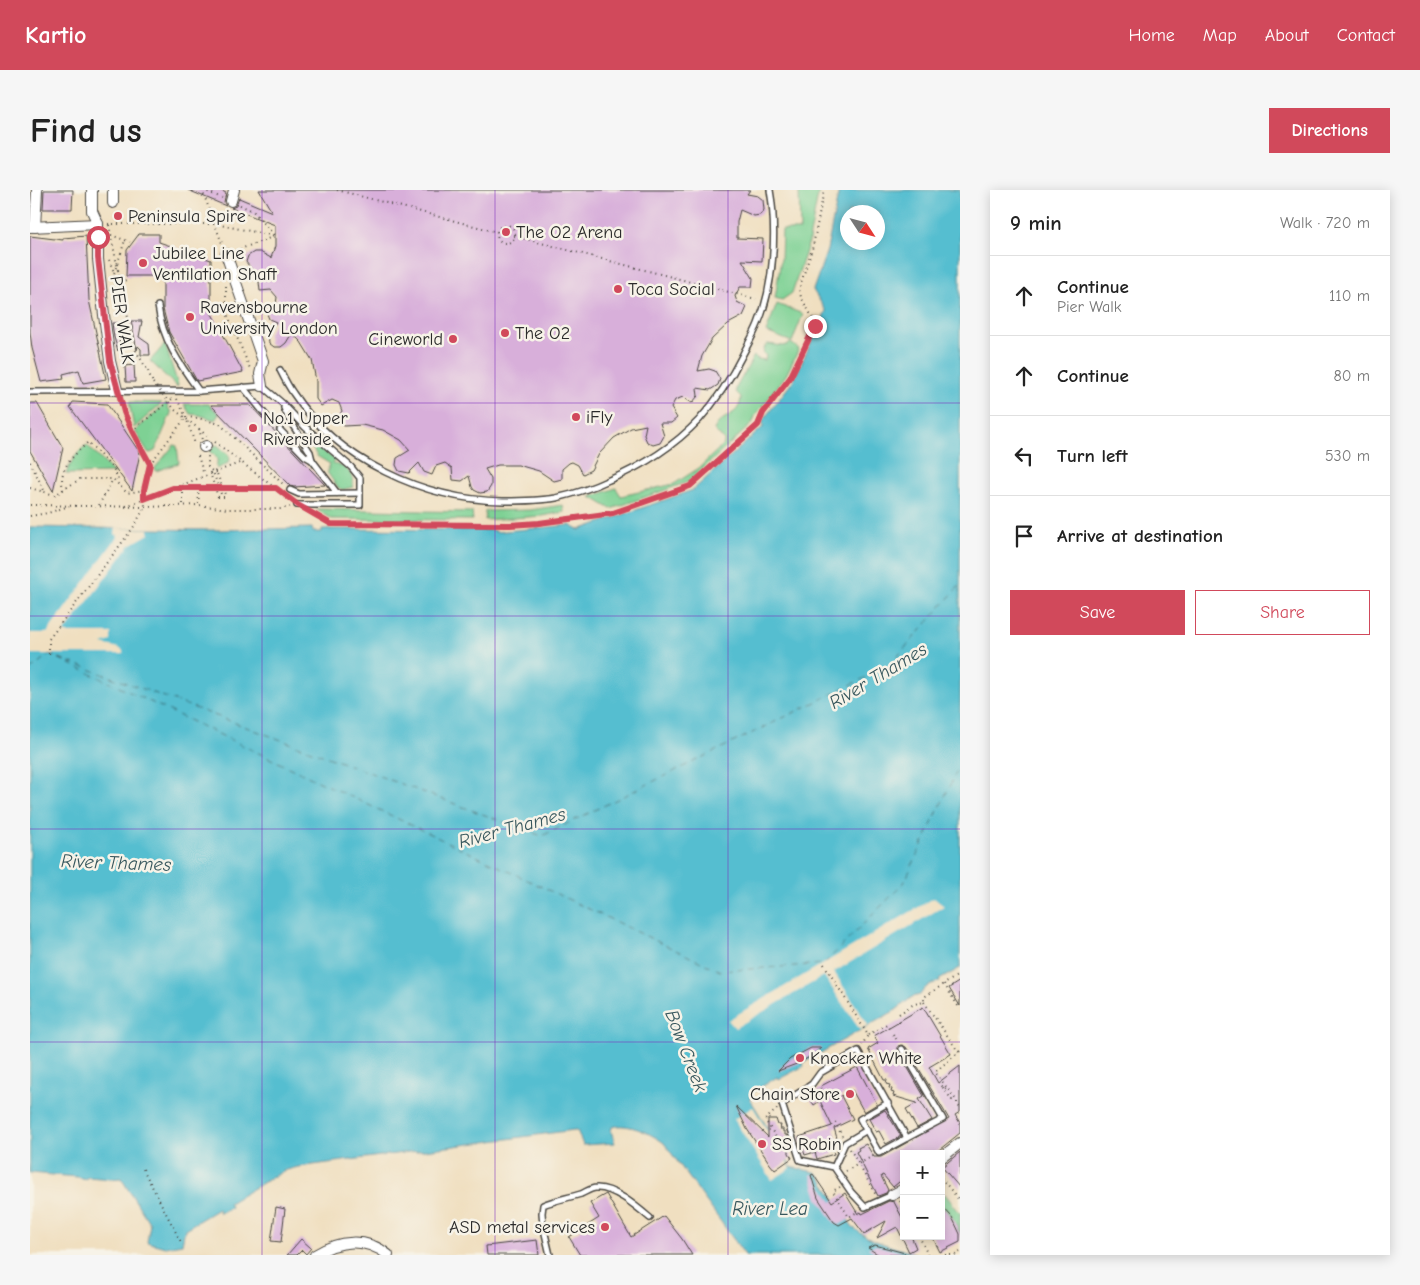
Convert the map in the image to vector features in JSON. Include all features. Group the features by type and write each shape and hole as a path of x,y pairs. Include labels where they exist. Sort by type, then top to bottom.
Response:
{"street":[{"path":"37,190 33,227 98,224"},
{"name":"PIER WALK","path":"92,190 92,211 98,224 98,258 104,315 110,361 117,390"},
{"path":"113,190 113,203"},
{"path":"231,201 234,190"},
{"path":"226,254 263,361 259,386"},
{"path":"945,1155 960,1143"},
{"path":"315,1255 326,1248 365,1242 378,1246 388,1255"}],"lane":[{"path":"280,370 293,394 307,411 339,441 364,460 392,476 428,490 456,497 486,501 522,501 554,498 585,490 631,471 656,456 680,438 716,401 734,372 759,322 768,290 773,234 770,190"},
{"path":"158,306 160,321 169,346 199,391"},
{"path":"30,392 199,391 259,386 282,403 305,427 351,467 360,478 360,505 298,505"},
{"path":"243,387 272,423"},
{"path":"282,403 290,421 310,452 312,460"},
{"path":"280,430 305,456 312,460 337,493"},
{"path":"290,490 299,494 360,493"},
{"path":"888,1103 860,1119 879,1152 943,1119 901,1047"},
{"path":"898,1194 865,1207 851,1192 834,1167 800,1160 782,1104 812,1084 820,1073 858,1051 907,1138"},
{"path":"834,1167 845,1142 867,1130"},
{"path":"550,1255 542,1213 543,1205 551,1202 595,1188 608,1191 631,1201 650,1218"}],"path":[{"path":"203,190 253,211 274,236"},
{"path":"203,190 226,254 274,236"},
{"path":"337,190 497,232"},
{"path":"313,513 331,524 510,525 539,523 613,513 690,486 758,425 763,413 790,378 815,326 814,320 800,297 800,289 813,246 824,190"},
{"path":"98,224 215,224 274,236"},
{"path":"109,225 133,346 152,383 175,410 298,505"},
{"path":"503,225 509,226 514,230 514,236 509,242 504,242 498,237 497,232 503,225"},
{"path":"111,235 130,242"},
{"path":"514,236 756,299"},
{"path":"110,260 116,275 120,279 127,281 113,276 125,240"},
{"path":"226,283 226,311 259,386"},
{"path":"117,390 132,431 150,464"},
{"path":"176,396 186,418"},
{"path":"132,431 165,403"},
{"path":"49,654 50,639 133,528 145,507 144,490 150,464 186,418"},
{"path":"186,418 198,418 220,424 290,490"},
{"path":"199,429 208,452 208,467 213,472 216,471 226,497 218,497 210,473 213,472"},
{"path":"63,490 60,479 69,460 88,442 115,471 120,485"},
{"path":"30,462 45,492"},
{"path":"124,506 242,462"},
{"path":"213,472 221,494"},
{"path":"30,488 55,495 80,479 113,479 127,493 144,490"},
{"path":"98,506 113,479"},
{"path":"173,488 276,488"},
{"path":"183,488 183,505"},
{"path":"198,488 199,505"},
{"path":"30,505 145,507 199,505 227,509 280,509 298,505"},
{"path":"30,516 70,506"},
{"path":"824,964 868,1035"},
{"path":"960,974 924,997 924,1002 960,1053 935,1072 960,1108"},
{"path":"944,984 960,1009"},
{"path":"899,1014 914,1004 924,1002"},
{"path":"858,1051 868,1035 888,1024 889,1027"},
{"path":"893,1034 901,1047"},
{"path":"946,1088 941,1085 952,1100 954,1098"},
{"path":"782,1104 765,1120 781,1146 797,1149"},
{"path":"835,1122 879,1201"},
{"path":"839,1175 879,1152"},
{"path":"143,1169 182,1244"},
{"path":"945,1183 960,1201"},
{"path":"845,1184 832,1191 849,1216 865,1207"},
{"path":"920,1240 928,1255"},
{"path":"945,1255 955,1255 960,1252"}],"green space":[{"path":"799,190 819,190 808,245 792,293 782,300 775,298 781,259 782,230 800,230"},
{"path":"777,304 803,314 792,342 766,332"},
{"path":"791,343 799,349 786,375 755,416 752,424 688,482 611,509 591,497 616,488 621,496 674,484 699,468 724,444 724,440 714,430 740,404 741,397 736,392 736,388 754,356 765,360 766,356 763,352 768,344 784,346"},
{"path":"165,344 178,385 177,387 150,361"},
{"path":"129,402 162,403 134,428"},
{"path":"166,403 171,413 155,451 150,453 135,431"},
{"path":"184,404 209,404 219,414 215,420 190,414"},
{"path":"295,420 319,448 336,460 332,464 348,470 352,477 353,487 341,490 338,488 327,472 330,464 317,456"},
{"path":"87,445 114,473 66,474 77,454"},
{"path":"174,445 177,446 179,463 156,471 155,468"},
{"path":"217,445 230,458 228,463 217,469 216,458 210,452 212,447"},
{"path":"563,505 564,512 542,516 485,520 485,511 530,510"},
{"path":"316,509 472,512 473,520 331,519"},
{"path":"945,1194 960,1213 960,1234 952,1217 945,1209"}],"water":[{"path":"839,190 960,190 960,968 939,980 940,982 928,986 920,995 912,997 896,1010 803,1063 804,1066 779,1079 777,1077 750,1094 750,1099 791,1167 815,1172 819,1175 852,1226 875,1241 919,1255 745,1255 664,1143 653,1136 625,1126 612,1127 611,1131 615,1143 583,1145 577,1130 574,1130 298,1167 283,1171 229,1203 231,1207 220,1213 218,1209 185,1229 182,1244 165,1247 147,1242 150,1224 121,1178 88,1177 85,1179 30,1173 30,527 214,530 312,528 313,532 322,532 322,529 494,530 495,532 570,525 579,530 693,490 763,427 763,420 793,381 826,311 813,290 827,250"}],"pier":[{"path":"116,528 149,529 149,534 130,545 64,633 111,633 111,641 102,644 119,648 123,651 123,654 30,654 30,633 47,633 118,536 115,534"},
{"path":"934,898 944,906 834,972 868,1025 860,1030 824,976 735,1028 728,1020"},
{"path":"753,1107 791,1168 772,1180 734,1119"}],"building":[{"path":"44,190 73,190 72,209 43,209"},
{"path":"188,190 220,190 226,193 224,202 226,206"},
{"name":"The O2","path":"259,190 750,190 747,194 758,196 763,200 764,210 760,215 754,216 740,210 737,222 737,238 763,239 762,261 742,260 753,278 752,287 740,287 735,296 737,302 747,307 743,316 728,324 712,339 702,356 698,371 709,369 715,371 720,379 718,385 710,390 697,388 698,396 692,403 683,397 675,400 671,408 677,418 671,423 660,423 664,436 660,443 653,445 647,442 644,435 646,425 631,428 614,438 599,454 591,470 583,474 578,465 572,462 562,469 562,479 554,481 539,471 518,465 498,465 485,469 491,479 491,486 487,492 480,493 472,487 469,476 462,481 453,480 452,468 445,463 436,466 432,475 424,472 419,463 409,473 399,471 396,465 397,458 410,450 401,440 383,430 362,425 344,426 337,420 342,411 339,403 332,400 321,406 316,399 316,381 312,360 301,342 292,333 281,347 274,347 269,343 268,333 276,322 269,319 266,311 276,305 277,297 271,290 260,291 259,282 263,275 252,270 246,262 248,256 254,252 260,252 271,258 275,246 275,225 231,208 236,206 239,198 272,212"},
{"name":"Ravensbourne University London","path":"139,234 159,234 159,242 211,260 211,312 243,372 197,381 169,332 163,309 163,276 126,276 127,250"},
{"path":"30,236 63,240 63,238 86,236 89,300 106,379 83,383 79,370 63,374 64,379 41,382 30,332"},
{"path":"131,321 142,321 139,337 149,344 150,355 141,355 141,349 138,346 137,350"},
{"path":"112,323 122,323 118,351 114,337"},
{"path":"134,365 135,382 126,382 125,366"},
{"path":"73,402 107,404 140,453 132,491 70,407"},
{"path":"30,403 37,403 63,448 53,491 30,451"},
{"name":"No.1 Upper Riverside","path":"211,405 250,405 325,485 290,486"},
{"path":"960,981 960,1006 949,988"},
{"path":"923,1007 951,1054 929,1067 938,1083 960,1066 960,1112 955,1115 960,1123 960,1133 939,1150 900,1150 900,1181 893,1187 883,1175 881,1176 888,1190 886,1193 878,1196 856,1152 859,1150 858,1148 866,1144 874,1157 881,1157 949,1119 906,1047 901,1045 898,1046 898,1051 924,1096 919,1099 932,1120 917,1128 906,1109 917,1103 893,1096 892,1089 889,1088 890,1085 886,1084 887,1080 884,1080 868,1049 878,1043 874,1036"},
{"name":"Knocker White","path":"811,1048 821,1048 799,1063 778,1071 790,1059"},
{"path":"857,1067 877,1104 864,1112 852,1090 841,1096 853,1119 834,1128 839,1145 832,1147 834,1154 817,1159 815,1152 805,1155 799,1137 832,1126 820,1101 814,1105 809,1097 818,1092 817,1090 822,1088 821,1086"},
{"path":"736,1106 768,1137 768,1119 776,1119 778,1125 781,1125 780,1129 783,1129 785,1135 787,1135 789,1153 792,1158 775,1170 747,1129"},
{"path":"885,1110 901,1136 886,1144 879,1131 876,1132 869,1119"},
{"path":"960,1152 960,1188 945,1170 945,1164"},
{"path":"813,1174 832,1202 845,1193 858,1214 861,1212 862,1214 889,1201 894,1202 900,1213 900,1233 897,1227 877,1238 886,1221 864,1234 852,1218 839,1225 834,1222 818,1198 811,1175"},
{"name":"ASD metal services","path":"606,1194 631,1237 664,1216 692,1255 580,1255 569,1237 599,1218 590,1203"},
{"path":"276,1207 285,1209 281,1242 271,1241"},
{"path":"945,1209 952,1217 960,1234 960,1242 940,1252 934,1240 945,1240"},
{"path":"301,1239 311,1248 306,1254 302,1250 297,1255 287,1255"},
{"path":"537,1240 539,1255 487,1255 486,1246"},
{"path":"903,1240 913,1240 916,1248 909,1252"},
{"path":"875,1245 905,1253 904,1255 879,1255 868,1248"}],"ferry route":[{"path":"59,658 542,836 889,666 960,585"},
{"path":"49,654 720,971 824,964 904,883 960,764"},
{"path":"30,670 48,655"}],"place":[{"name":"Peninsula Spire","path":"118,216"},
{"name":"The O2 Arena","path":"506,232"},
{"name":"Jubilee Line Ventilation Shaft","path":"143,263"},
{"name":"Toca Social","path":"618,289"},
{"name":"Ravensbourne University London","path":"190,317"},
{"name":"The O2","path":"505,333"},
{"name":"Cineworld","path":"453,339"},
{"name":"iFly","path":"576,417"},
{"name":"No.1 Upper Riverside","path":"253,428"},
{"name":"Knocker White","path":"800,1058"},
{"name":"Chain Store","path":"850,1094"},
{"name":"SS Robin","path":"762,1144"},
{"name":"ASD metal services","path":"605,1227"}],"route":[{"path":"98,237 98,258 110,361 124,412 150,464 144,490 144,499 173,488 276,488 298,505 331,524 510,525 539,523 613,513 690,486 758,425 763,413 790,378 815,326"}],"water label":[{"name":"River Thames","path":"878,676"},
{"name":"River Thames","path":"512,828"},
{"name":"River Thames","path":"116,863"},
{"name":"Bow Creek","path":"686,1051"},
{"name":"River Lea","path":"770,1209"}]}
